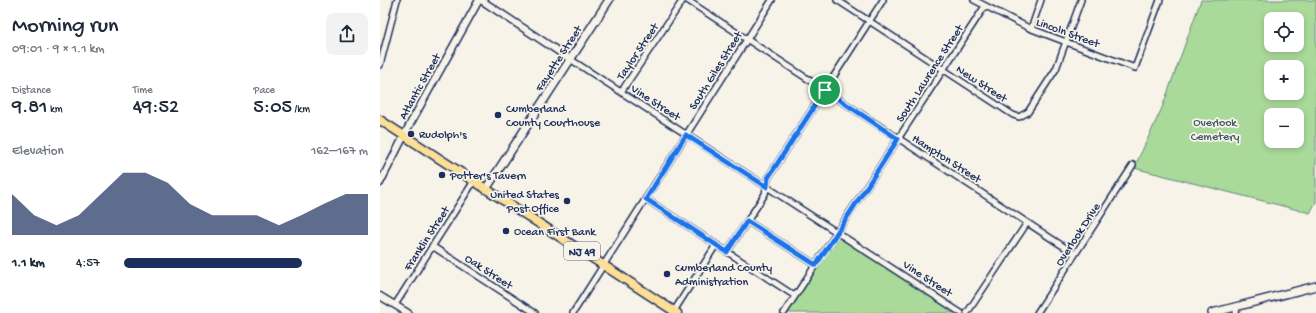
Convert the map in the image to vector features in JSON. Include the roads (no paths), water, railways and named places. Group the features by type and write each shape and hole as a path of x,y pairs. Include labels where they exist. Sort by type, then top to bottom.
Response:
{"highway":[{"name":"NJ 49","path":"380,120 676,312"}],"main road":[{"name":"Fayette Street","path":"486,189 608,0"},
{"path":"1212,313 1228,309 1236,310 1316,286"}],"street":[{"path":"380,65 397,0"},
{"name":"Vine Street","path":"480,0 961,313"},
{"name":"Atlantic Street","path":"380,183 404,136 480,0"},
{"name":"Taylor Street","path":"621,92 683,0"},
{"name":"Hampton Street","path":"686,0 1075,254"},
{"name":"South Giles Street","path":"573,313 772,0"},
{"name":"New Street","path":"837,0 1016,116 1022,117 1028,112 1056,69 1066,42"},
{"path":"727,252 765,194 768,178 883,0"},
{"name":"Lincoln Street","path":"974,0 1031,29 1135,68 1160,0"},
{"path":"1031,29 1041,0"},
{"path":"1066,42 1081,0"},
{"name":"South Lawrence Street","path":"784,313 985,6"},
{"name":"Overlook Drive","path":"1037,313 1133,166"},
{"name":"Franklin Street","path":"397,309 432,246 474,181"},
{"path":"646,199 795,296"},
{"path":"747,221 816,265"},
{"path":"967,313 1027,223"},
{"path":"676,312 716,245"},
{"name":"Oak Street","path":"432,246 535,313"},
{"path":"380,296 397,309 408,313"}],"place":[{"name":"Cumberland County Courthouse","path":"498,115"},
{"name":"Rudolph's","path":"411,134"},
{"name":"Potter's Tavern","path":"442,175"},
{"name":"United States Post Office","path":"567,201"},
{"name":"Ocean First Bank","path":"506,231"},
{"name":"Cumberland County Administration","path":"667,274"}],"park label":[{"name":"Overlook Cemetery","path":"1215,129"}]}
